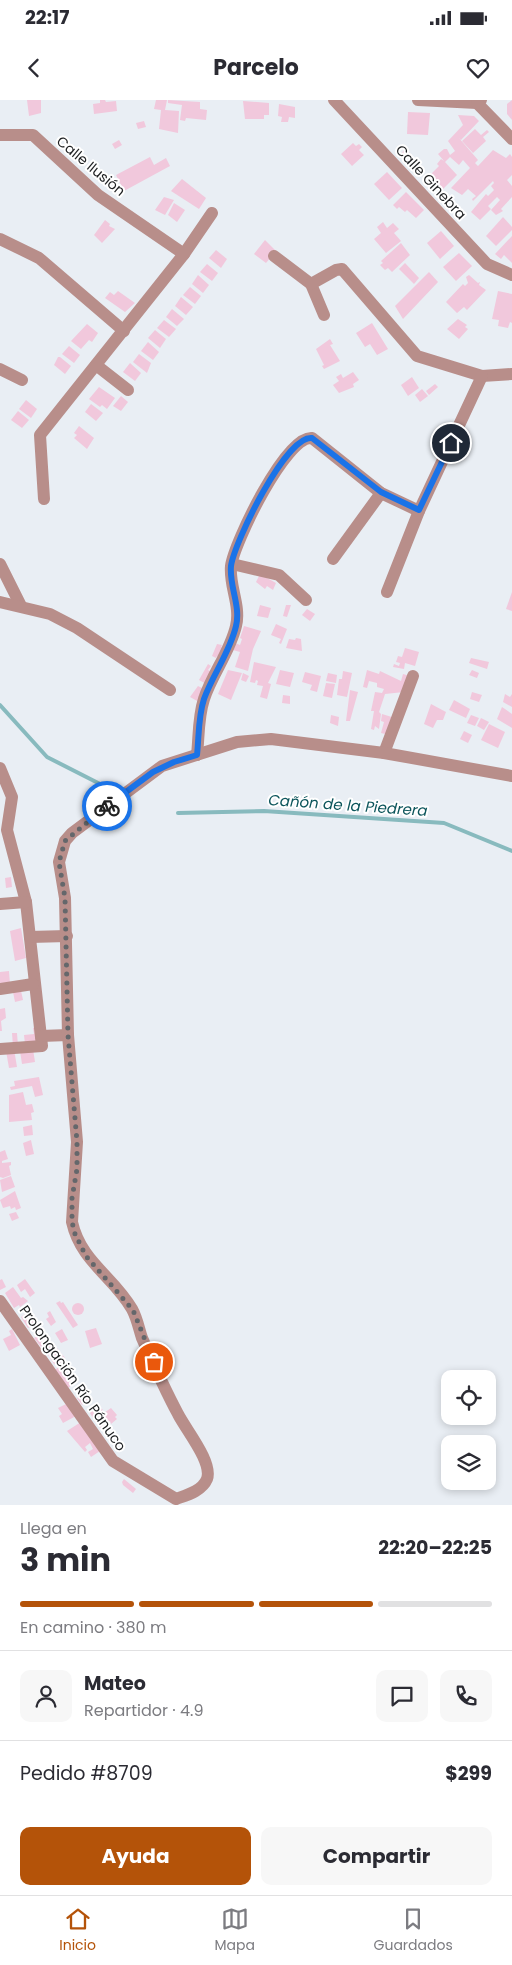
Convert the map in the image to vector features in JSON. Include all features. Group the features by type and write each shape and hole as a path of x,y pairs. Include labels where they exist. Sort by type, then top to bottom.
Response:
{"street":[{"name":"Calle Ginebra","path":"334,100 487,264 512,275"},
{"path":"418,100 479,102 512,139"},
{"name":"Calle Ilusión","path":"0,136 32,135 98,196 184,254"},
{"path":"44,498 40,435 184,254 212,212"},
{"path":"0,239 39,258 124,330"},
{"path":"274,256 312,284 324,315"},
{"path":"312,284 336,270 342,269 417,356 482,376 512,374"},
{"path":"96,365 128,390"},
{"path":"0,369 22,380"},
{"path":"387,592 419,510 482,376"},
{"path":"197,755 201,710 237,623 232,564 266,485 284,458 303,440 312,438 381,492 419,510"},
{"path":"334,559 381,492"},
{"path":"0,564 21,606"},
{"path":"232,564 279,575 306,600"},
{"path":"0,602 50,614 77,628 170,690"},
{"path":"384,753 413,676"},
{"path":"41,1036 68,1035 67,936 65,898 59,862 65,841 72,833 153,772 174,762 252,739 271,739 384,753 512,776"},
{"path":"0,768 12,797 7,830 26,902 33,984 42,1046 0,1050"},
{"path":"0,904 26,902"},
{"path":"30,937 67,936"},
{"path":"0,989 33,984"},
{"name":"Prolongación Río Pánuco","path":"0,1301 109,1457 121,1467 176,1500 200,1489 206,1480 208,1470 202,1453 177,1414 142,1338 133,1310 86,1256 75,1234 71,1210 77,1169 77,1142 68,1035"}],"building":[{"path":"27,100 41,100 41,113 29,116"},
{"path":"100,100 105,100 106,102 116,101 117,111 94,114 93,104 100,103"},
{"path":"156,100 167,100 165,110 179,111 178,133 159,129 161,110 154,109"},
{"path":"168,100 200,102 200,109 207,110 206,120 186,118 185,121 180,120 182,105 168,103"},
{"path":"512,100 512,120 507,114 507,104"},
{"path":"243,101 269,103 269,115 264,115 264,119 245,119"},
{"path":"279,104 295,107 295,118 289,117 288,122 281,122 282,117 278,116"},
{"path":"408,112 430,113 428,135 407,134"},
{"path":"458,115 474,116 479,121 461,140 459,138 478,160 475,163 478,166 493,150 506,158 510,154 512,157 512,175 507,180 512,186 512,197 501,209 503,211 496,215 491,210 500,200 497,197 488,206 491,209 480,220 471,212 486,194 488,196 494,190 491,186 494,183 493,181 473,201 472,199 476,196 468,189 462,195 451,188 470,168 463,160 459,165 450,157 445,162 457,175 442,190 429,176 439,166 437,164 441,159 444,161 438,154 444,149 447,149 450,155 455,151 448,141 463,125"},
{"path":"144,121 146,127 138,129 136,123"},
{"path":"475,129 481,135 487,130 489,132 483,137 486,141 473,153 462,141"},
{"path":"119,140 122,145 115,149 112,144"},
{"path":"353,143 356,146 359,144 362,147 359,150 364,155 352,166 341,154"},
{"path":"405,149 411,154 405,159 400,155"},
{"path":"150,157 154,165 166,158 170,166 124,191 116,175"},
{"path":"387,172 402,188 389,200 374,184"},
{"path":"182,179 206,198 199,209 171,191"},
{"path":"406,192 424,210 416,218 407,210 405,212 393,205"},
{"path":"164,197 174,200 165,215 155,210"},
{"path":"174,203 185,210 177,222 168,215"},
{"path":"503,217 512,227 512,230 496,246 486,236"},
{"path":"105,220 110,224 109,226 115,229 102,243 94,235"},
{"path":"383,222 387,228 393,223 399,229 394,233 401,241 386,253 374,239 381,233 377,227"},
{"path":"441,231 454,246 440,259 427,243"},
{"path":"512,236 512,263 504,255 501,259 495,254"},
{"path":"265,240 276,251 266,263 254,254"},
{"path":"401,243 410,255 392,272 388,268 385,270 380,265 383,263 381,261"},
{"path":"216,250 227,259 221,268 209,258"},
{"path":"459,253 472,266 456,281 443,267"},
{"path":"405,263 419,278 414,284 399,269"},
{"path":"207,264 218,273 212,281 200,272"},
{"path":"429,272 438,282 403,319 395,306"},
{"path":"198,275 209,285 203,293 192,284"},
{"path":"469,275 478,283 480,282 479,285 486,290 467,310 464,307 457,313 446,302 463,284 465,286 468,283 466,277"},
{"path":"190,287 201,296 195,304 183,295"},
{"path":"118,291 135,303 125,312 105,298 110,292 114,295"},
{"path":"498,291 512,294 512,323 510,322 508,328 498,326 499,320 492,319"},
{"path":"181,297 193,307 186,315 175,306"},
{"path":"172,309 184,319 177,326 166,317"},
{"path":"458,319 467,325 465,327 468,329 459,339 447,329"},
{"path":"164,320 176,329 169,337 157,328"},
{"path":"372,323 388,349 377,355 370,344 365,347 356,333"},
{"path":"87,324 98,333 92,342 89,340 81,349 71,341"},
{"path":"155,330 166,339 160,348 148,338"},
{"path":"330,339 333,344 330,345 340,361 324,369 316,349"},
{"path":"148,342 159,352 153,360 141,351"},
{"path":"69,346 80,355 74,363 62,354"},
{"path":"139,354 151,363 147,373 133,362"},
{"path":"58,357 71,366 65,374 54,365"},
{"path":"130,363 141,373 135,381 123,372"},
{"path":"353,372 359,380 353,384 354,387 339,393 333,385 339,381 336,377 341,374 343,378"},
{"path":"412,377 419,388 408,396 401,385"},
{"path":"435,384 438,387 429,395 426,391"},
{"path":"99,387 115,398 107,409 102,405 100,407 89,399"},
{"path":"422,389 428,396 420,402 415,395"},
{"path":"121,396 128,402 121,411 113,406"},
{"path":"26,400 37,409 31,418 19,409"},
{"path":"91,404 103,413 96,421 85,412"},
{"path":"18,411 29,420 22,428 11,420"},
{"path":"79,426 94,438 87,449 74,438 77,435 74,433"},
{"path":"260,574 276,583 273,590 267,586 265,589 256,582"},
{"path":"512,592 512,611 506,609"},
{"path":"260,605 271,608 268,618 257,616"},
{"path":"286,605 291,605 287,617 283,616"},
{"path":"307,609 315,614 310,621 302,615"},
{"path":"276,624 287,629 281,644 279,643 281,639 271,635"},
{"path":"244,626 261,631 253,649 248,671 235,667 240,652 233,650 235,643 240,645"},
{"path":"296,638 301,639 302,651 286,648 289,639 295,640"},
{"path":"217,644 222,645 221,647 225,649 220,657 217,656 216,658 212,656"},
{"path":"405,648 419,652 415,666 405,663 404,669 393,667 394,664 399,666 400,663 396,662 398,656 402,657"},
{"path":"471,658 489,662 487,669 469,663"},
{"path":"254,662 276,667 268,683 271,684 267,699 260,697 263,686 257,685 258,681 256,680 255,683 250,682"},
{"path":"208,664 211,666 208,670 214,673 208,685 199,680"},
{"path":"228,670 242,673 231,700 218,694"},
{"path":"280,670 294,673 290,687 276,684"},
{"path":"367,670 379,674 380,671 401,681 403,674 410,676 404,692 385,694 379,712 381,714 379,729 375,726 374,730 371,729 374,711 371,711 375,692 382,693 384,689 377,687 377,683 369,681 367,688 363,687"},
{"path":"472,670 479,673 477,678 469,675"},
{"path":"343,671 352,673 347,697 337,695 339,679 342,679"},
{"path":"305,672 321,676 317,692 310,690 312,685 302,682"},
{"path":"243,673 249,676 246,682 241,680"},
{"path":"328,673 337,675 336,683 326,681"},
{"path":"326,683 335,684 332,698 323,696"},
{"path":"198,686 206,690 199,702 190,697"},
{"path":"350,690 358,692 350,721 346,721"},
{"path":"472,692 482,695 479,702 470,699"},
{"path":"505,694 510,697 512,694 512,707 503,702"},
{"path":"283,695 290,696 290,704 282,703"},
{"path":"454,700 470,709 466,718 449,710"},
{"path":"431,704 446,712 443,720 437,720 433,728 424,724"},
{"path":"502,707 512,714 512,728 497,719"},
{"path":"382,714 395,718 389,735 381,733 384,722 381,721"},
{"path":"331,715 339,717 338,726 330,723"},
{"path":"471,715 479,718 475,726 467,723"},
{"path":"481,718 489,722 484,730 477,726"},
{"path":"489,724 505,732 498,748 481,740"},
{"path":"464,731 472,735 468,743 460,739"},
{"path":"11,877 12,887 6,888 5,878"},
{"path":"21,928 26,958 15,961 10,931"},
{"path":"9,971 10,984 0,986 0,972"},
{"path":"20,986 23,1000 15,1002 12,987"},
{"path":"5,1008 6,1018 1,1021 2,1031 0,1031 0,1009"},
{"path":"38,1027 38,1041 25,1044 24,1035 34,1034 33,1028"},
{"path":"12,1033 17,1033 18,1046 13,1047"},
{"path":"14,1049 17,1067 9,1068 6,1051"},
{"path":"33,1049 35,1062 22,1064 20,1051"},
{"path":"39,1077 43,1095 35,1097 32,1086 11,1090 10,1087 15,1086 14,1081"},
{"path":"23,1092 26,1105 32,1104 34,1112 31,1113 32,1120 9,1122 9,1095"},
{"path":"32,1125 33,1135 24,1136 23,1127"},
{"path":"31,1140 34,1154 26,1156 23,1143"},
{"path":"5,1150 8,1159 2,1161 2,1163 11,1162 9,1166 11,1175 3,1178 0,1177 0,1152"},
{"path":"11,1176 15,1187 2,1192 0,1180"},
{"path":"15,1191 21,1208 16,1210 15,1207 11,1209 10,1206 3,1208 0,1200"},
{"path":"16,1212 19,1218 12,1221 9,1214"},
{"path":"2,1279 6,1287 0,1290 0,1280"},
{"path":"25,1279 35,1293 30,1297 25,1289 21,1292 17,1285"},
{"path":"13,1287 21,1298 23,1297 28,1301 20,1307 19,1305 14,1308 5,1293"},
{"path":"60,1301 61,1303 63,1302 78,1325 73,1328 56,1303"},
{"path":"76,1303 80,1303 84,1309 80,1315 76,1315 72,1311 72,1307"},
{"path":"29,1311 34,1317 32,1319 35,1323 28,1328 21,1317"},
{"path":"50,1311 56,1322 51,1326 46,1319 49,1317 47,1313"},
{"path":"96,1328 102,1344 90,1348 85,1331"},
{"path":"12,1329 20,1345 9,1351 3,1339 11,1335 9,1331"},
{"path":"62,1329 68,1340 61,1343 55,1333"},
{"path":"43,1333 52,1347 45,1352 34,1338"},
{"path":"56,1347 65,1358 58,1365 54,1364 47,1353"},
{"path":"60,1366 74,1384 68,1388 55,1370"},
{"path":"85,1389 93,1400 86,1405 84,1403 82,1405 77,1395"},
{"path":"66,1404 76,1416 63,1423 59,1416 62,1414 58,1408"},
{"path":"96,1404 103,1410 93,1418 88,1410"},
{"path":"111,1408 117,1415 115,1417 117,1419 111,1424 110,1421 101,1429 94,1420"},
{"path":"81,1422 103,1449 91,1457 88,1452 93,1449 90,1443 85,1447 87,1450 85,1452 67,1431"},
{"path":"124,1479 136,1489 133,1493 123,1485"}],"waterway":[{"name":"Cañón de la Piedrera","path":"0,705 47,757 106,787"},
{"name":"Cañón de la Piedrera","path":"178,813 264,811 444,823 512,851"}],"way so far":[{"path":"107,806 72,833 65,841 59,862 65,898 68,1035 77,1142 77,1169 71,1210 72,1222 79,1245 86,1256 133,1310 142,1338 154,1362"}],"route":[{"path":"107,806 162,766 197,755 201,710 205,697 235,632 237,623 238,614 231,571 234,556 266,485 275,470 296,445 303,440 312,438 381,492 419,510 451,443"}]}
